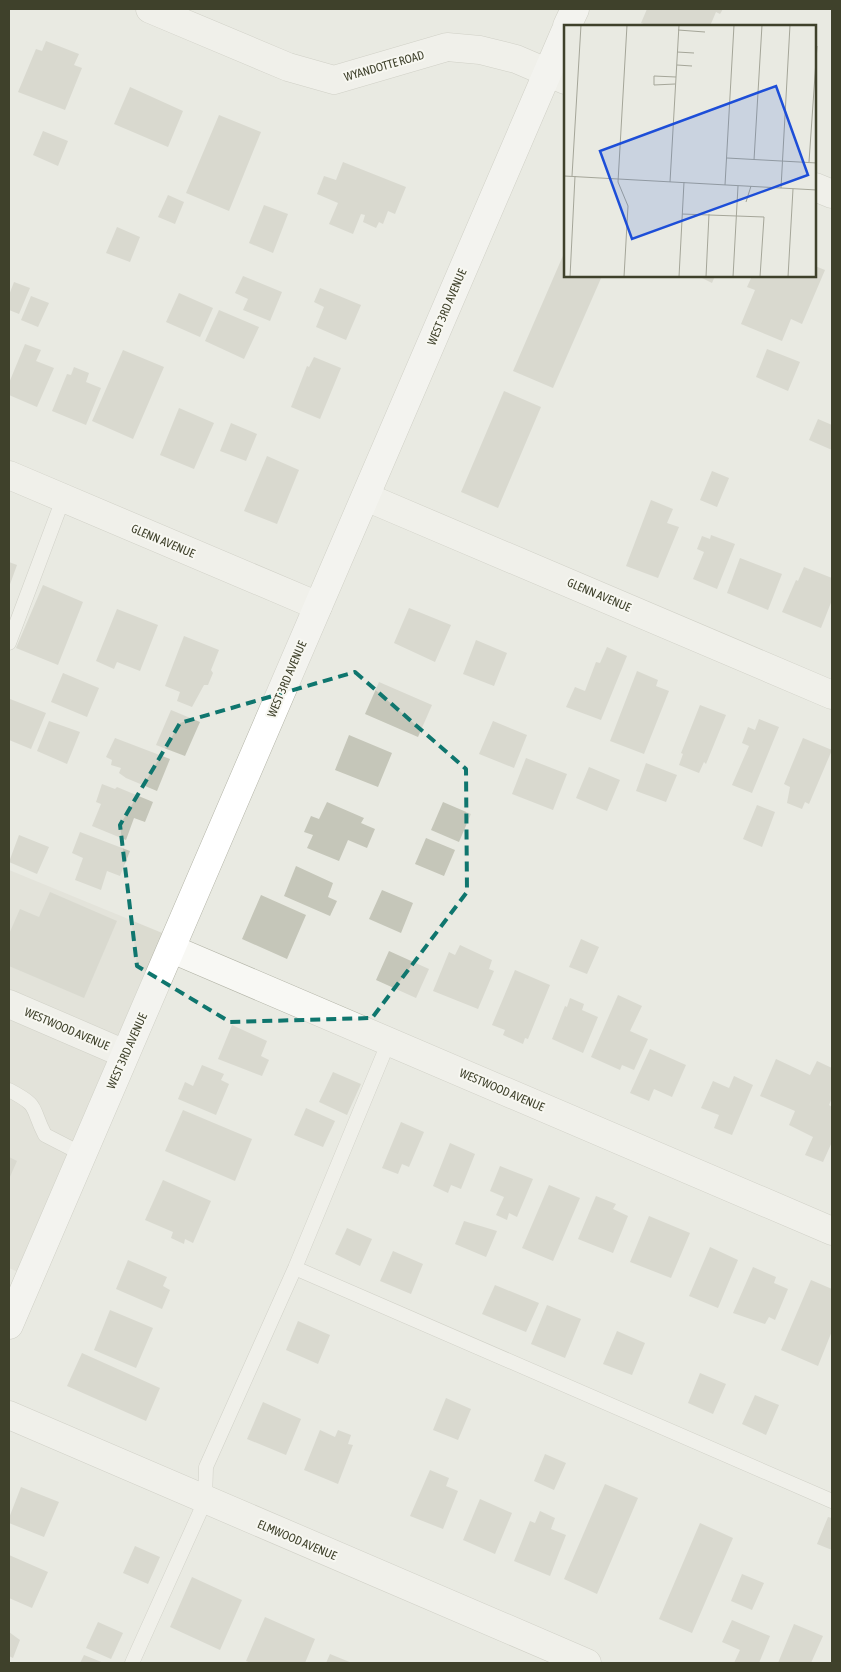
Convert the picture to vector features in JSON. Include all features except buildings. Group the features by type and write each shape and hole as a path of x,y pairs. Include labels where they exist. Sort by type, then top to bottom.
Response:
{"street":[{"name":"WYANDOTTE ROAD","path":"150,9 288,67 334,80 447,47 480,50 507,57 556,76"},
{"path":"567,25 575,9"},
{"name":"WEST 3RD AVENUE","path":"9,1325 366,496 556,76 564,37"},
{"path":"816,187 832,194"},
{"name":"GLENN AVENUE","path":"9,476 318,606"},
{"name":"GLENN AVENUE","path":"366,496 832,695"},
{"name":"WESTWOOD AVENUE","path":"172,949 832,1231"},
{"name":"WESTWOOD AVENUE","path":"9,1004 125,1054"},
{"name":"ELMWOOD AVENUE","path":"9,1415 205,1501 587,1663"}],"lane":[{"path":"9,644 64,499"},
{"path":"132,1663 205,1501 206,1467 295,1268 388,1041"},
{"path":"9,1090 30,1101 35,1108 45,1135 82,1154"},
{"path":"295,1268 832,1501"}],"highlighted area":[{"path":"355,672 466,769 467,892 372,1018 230,1022 137,966 120,825 180,723"}],"shaded area":[{"path":"9,870 172,937 32,1278 9,1268"}]}
